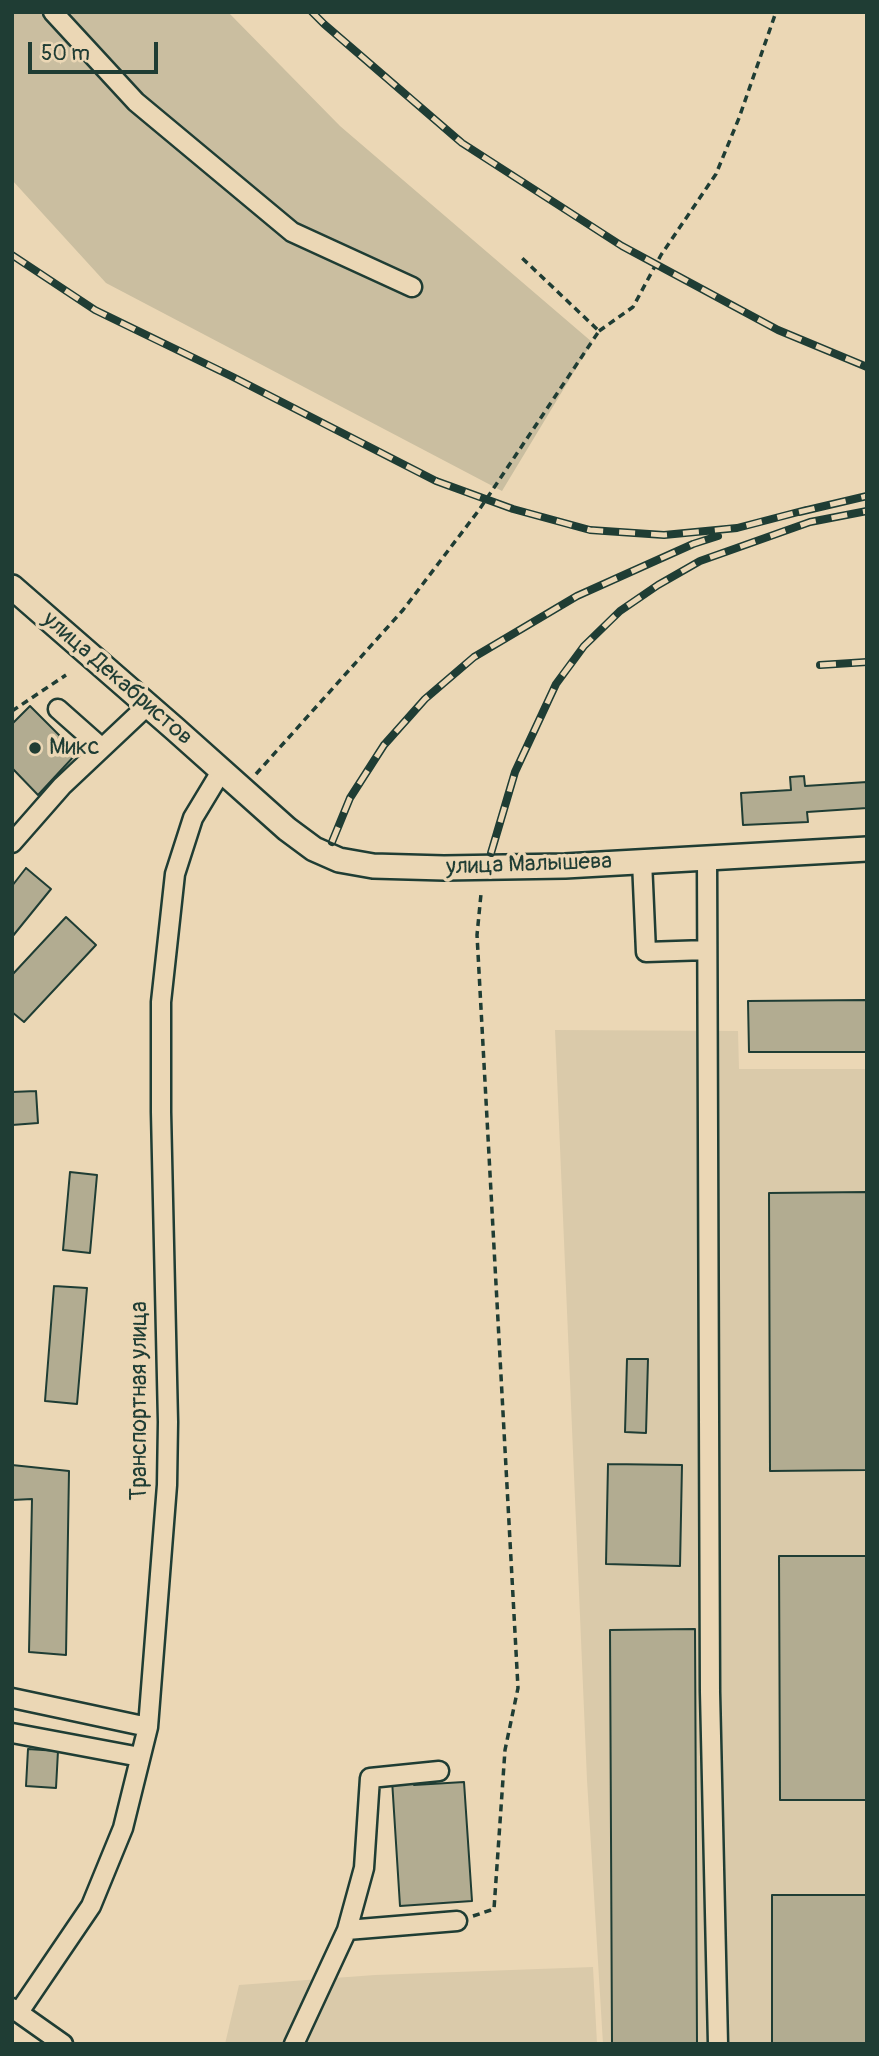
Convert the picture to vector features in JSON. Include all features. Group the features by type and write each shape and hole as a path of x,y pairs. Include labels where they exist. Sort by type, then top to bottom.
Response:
{"main road":[{"name":"улица Декабристов","path":"12,587 222,770"},
{"name":"улица Малышева","path":"222,770 287,829 314,849 339,860 373,866 565,866 867,849"}],"street":[{"path":"53,12 136,102 292,232 412,287"},
{"path":"12,843 62,786 148,705"},
{"path":"58,709 102,748"},
{"name":"Транспортная улица","path":"16,2010 91,1906 123,1828 148,1727 167,1485 161,1002 175,874 192,818 222,770"},
{"path":"707,858 710,1692 718,2044"},
{"path":"642,862 646,952 707,950"},
{"path":"12,1698 148,1727"},
{"path":"12,1733 140,1757"},
{"path":"295,2044 347,1930 364,1868 370,1778 439,1771"},
{"path":"347,1930 457,1922"},
{"path":"16,2010 63,2044"}],"path":[{"path":"243,789 403,610 479,510 599,331 633,307 661,256 716,174 739,118 776,12"},
{"path":"522,258 599,331"},
{"path":"12,711 66,675"},
{"path":"457,1922 494,1909 505,1750 518,1688 477,935 481,894"}],"shaded area":[{"path":"12,12 228,12 340,126 592,342 502,491 106,283 12,180"},
{"path":"555,1030 738,1031 739,1069 867,1069 867,2044 603,2044 587,1780"},
{"path":"593,1967 597,2044 225,2044 239,1985 375,1975"}],"building":[{"path":"30,706 77,753 38,795 12,768 12,724"},
{"path":"804,776 805,786 867,782 867,808 807,812 808,822 743,825 741,793 791,790 790,777"},
{"path":"26,868 51,889 12,937 12,886"},
{"path":"66,917 96,945 24,1022 12,1012 12,975"},
{"path":"867,1000 867,1052 749,1052 748,1001"},
{"path":"36,1091 38,1123 12,1125 12,1092"},
{"path":"70,1172 97,1175 90,1253 63,1250"},
{"path":"867,1192 867,1470 770,1471 769,1193"},
{"path":"54,1286 87,1288 77,1404 45,1401"},
{"path":"627,1359 648,1359 646,1433 625,1432"},
{"path":"608,1464 682,1465 680,1566 606,1564"},
{"path":"12,1465 69,1471 66,1655 29,1652 32,1499 12,1500"},
{"path":"779,1556 867,1556 867,1800 780,1800"},
{"path":"695,1629 697,2044 612,2044 610,1630"},
{"path":"28,1749 58,1751 56,1788 26,1786"},
{"path":"414,1779 414,1785 464,1782 472,1901 400,1906 392,1780"},
{"path":"772,1895 867,1895 867,2044 772,2044"}],"railway":[{"path":"312,12 462,143 622,246 778,330 867,367"},
{"path":"12,255 95,310 436,481 513,509 590,530 664,535 737,528 806,510"},
{"path":"799,512 867,496"},
{"path":"491,853 515,772 556,684 584,646 620,611 700,561 810,522 867,511"},
{"path":"332,842 350,798 384,745 425,699 474,657 577,596 693,544 718,536"},
{"path":"820,665 867,662"}],"place":[{"name":"Микс","path":"35,748"}]}
